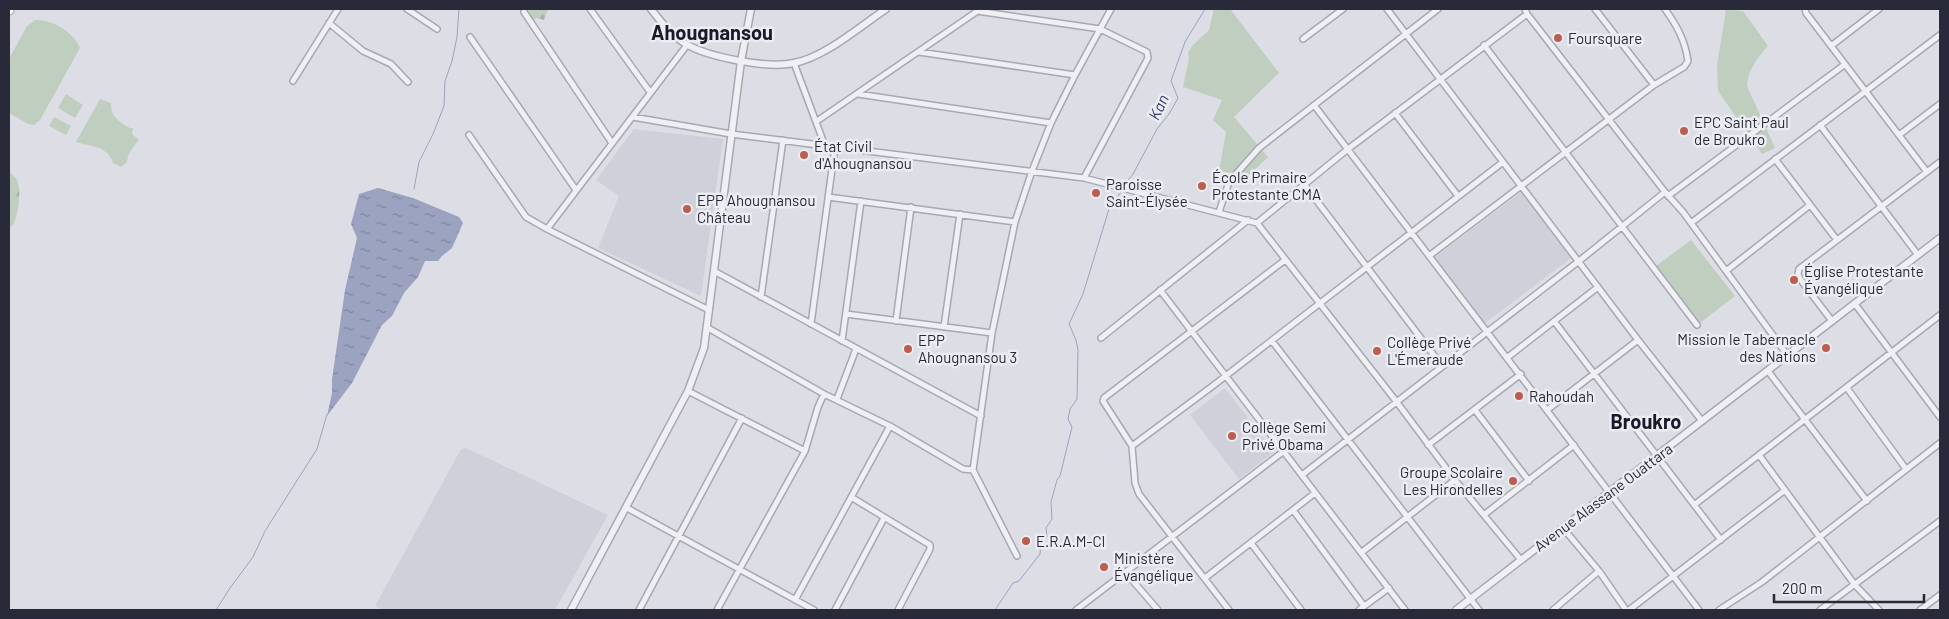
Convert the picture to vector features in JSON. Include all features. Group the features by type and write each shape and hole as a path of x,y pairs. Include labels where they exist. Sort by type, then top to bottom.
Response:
{"street":[{"path":"293,81 338,9"},
{"path":"407,9 437,29"},
{"path":"590,9 650,92"},
{"path":"651,9 661,23 688,45 722,57 768,65 794,64 816,55 886,9"},
{"path":"572,610 688,391 704,348 741,61 751,9"},
{"path":"1017,556 972,470 992,333 1015,222 1032,171 1051,123 1074,75 1111,9"},
{"path":"1303,39 1343,9"},
{"path":"1387,9 1638,340 1702,421"},
{"path":"1219,212 1226,189 1238,171 1259,148 1438,9"},
{"path":"1595,9 1654,85"},
{"path":"1429,256 1654,85 1684,67 1688,61 1680,30 1665,9"},
{"path":"1805,9 1844,65 1927,172"},
{"path":"1831,46 1879,9"},
{"path":"817,121 979,10 1100,30 1147,52 1148,58 1084,178"},
{"path":"1257,223 1348,149 1526,11 1666,194 1691,223 1788,356"},
{"path":"524,12 612,143"},
{"path":"329,23 363,51 391,64 408,82"},
{"path":"1691,223 1940,34"},
{"path":"470,37 576,190"},
{"path":"547,229 650,92 688,45"},
{"path":"1484,45 1624,226 1697,325"},
{"path":"918,52 1074,75"},
{"path":"794,64 825,146"},
{"path":"1302,475 1666,194 1844,65"},
{"path":"857,94 1051,123"},
{"path":"1899,136 1940,104"},
{"path":"1314,105 1521,374 1699,610"},
{"path":"1395,113 1458,196"},
{"path":"633,117 732,134 1084,178 1257,223 1455,480 1485,514 1521,560"},
{"path":"1820,125 1918,255"},
{"path":"469,136 526,217 708,310"},
{"path":"761,298 783,140"},
{"path":"810,324 835,147"},
{"path":"1775,159 1837,240"},
{"path":"1132,446 1272,341 1503,162"},
{"path":"1832,321 1798,274 1799,269 1940,162"},
{"path":"1304,184 1442,366"},
{"path":"828,197 1015,222"},
{"path":"842,341 861,201"},
{"path":"1726,271 1810,205"},
{"path":"896,321 911,207"},
{"path":"944,327 960,214"},
{"path":"1101,338 1248,220"},
{"name":"Avenue Alassane Ouattara","path":"1456,610 1940,238"},
{"path":"1229,610 1139,494 1135,484 1132,446 1104,404 1104,398 1285,260"},
{"path":"714,271 981,416"},
{"path":"1508,357 1598,287"},
{"path":"1160,290 1405,610"},
{"path":"1855,304 1940,417"},
{"path":"846,314 992,333"},
{"path":"1694,505 1938,317 1940,324"},
{"path":"1554,321 1721,540"},
{"path":"708,328 824,394 890,426 963,469 972,470"},
{"path":"1547,410 1638,340"},
{"path":"1272,341 1479,610"},
{"path":"837,399 856,349"},
{"path":"1768,371 1867,501"},
{"path":"1428,445 1521,374"},
{"path":"1847,388 1906,469"},
{"path":"688,391 805,451"},
{"path":"717,610 805,451 818,407 824,394"},
{"path":"1475,410 1529,481"},
{"path":"639,610 742,418"},
{"path":"795,600 890,426"},
{"path":"1719,610 1762,582 1940,443"},
{"path":"1485,514 1574,445"},
{"path":"1076,610 1126,573 1171,535 1284,451"},
{"path":"1759,454 1856,585 1878,610"},
{"path":"1362,552 1455,480"},
{"path":"1562,528 1599,571 1628,610 1785,490"},
{"path":"1205,578 1316,493"},
{"path":"851,497 930,545 930,549 898,610"},
{"path":"627,508 678,538 814,610"},
{"path":"1293,510 1364,606"},
{"path":"835,610 884,518"},
{"path":"1820,610 1940,522"},
{"path":"1251,543 1301,610"},
{"path":"1557,609 1599,571"},
{"path":"1126,573 1158,610"},
{"path":"1359,610 1389,588"},
{"path":"1920,610 1940,595"}],"shaded area":[{"path":"634,129 723,139 701,296 598,248 619,196 596,180"},
{"path":"1521,192 1571,258 1484,324 1434,258"},
{"path":"1225,388 1274,452 1239,479 1190,415"},
{"path":"466,448 608,515 555,610 384,610 375,606 461,449"}],"green space":[{"path":"523,9 548,9 544,20 537,18 531,21"},
{"path":"1214,9 1230,9 1279,73 1234,117 1268,157 1244,180 1233,174 1219,171 1226,132 1213,120 1222,100 1183,87 1189,58 1188,53 1192,46 1209,30"},
{"path":"1726,10 1743,11 1768,46 1751,69 1747,86 1775,148 1762,154 1718,91 1717,65"},
{"path":"35,20 42,20 62,28 73,37 80,48 40,120 34,125 28,124 9,113 9,59 27,26"},
{"path":"66,94 83,105 75,118 58,108"},
{"path":"100,99 111,103 112,112 116,118 123,124 133,128 132,134 139,140 130,152 127,162 121,167 113,163 103,150 76,142"},
{"path":"54,117 71,126 66,135 49,126"},
{"path":"9,171 16,179 19,191 18,211 12,227 9,225"},
{"path":"1691,240 1735,296 1700,323 1656,266"}],"water":[{"path":"378,188 413,198 459,217 463,223 452,248 438,261 425,261 418,277 404,293 392,316 382,325 352,383 327,416 332,393 332,379 345,290 357,238 351,224 359,194"}],"waterway":[{"path":"414,189 419,162 444,106 445,81 457,37 459,9"},
{"name":"Kan","path":"1125,184 1133,174 1157,129 1169,114 1178,98 1171,81 1185,42 1205,9"},
{"path":"995,610 1013,583 1019,581 1040,554 1041,541 1047,537 1046,528 1052,519 1051,502 1057,480 1060,476 1072,427 1068,419 1070,409 1077,399 1078,350 1069,324 1083,294 1109,209 1121,192"},
{"path":"216,610 253,557 265,531 317,449 327,414"}],"place":[{"name":"Foursquare","path":"1558,38"},
{"name":"EPC Saint Paul de Broukro","path":"1684,131"},
{"name":"État Civil d'Ahougnansou","path":"804,155"},
{"name":"École Primaire Protestante CMA","path":"1202,186"},
{"name":"Paroisse Saint-Élysée","path":"1096,193"},
{"name":"EPP Ahougnansou Château","path":"687,209"},
{"name":"Église Protestante Évangélique","path":"1794,280"},
{"name":"Mission le Tabernacle des Nations","path":"1826,348"},
{"name":"EPP Ahougnansou 3","path":"908,349"},
{"name":"Collège Privé L'Émeraude","path":"1377,351"},
{"name":"Rahoudah","path":"1519,396"},
{"name":"Collège Semi Privé Obama","path":"1232,436"},
{"name":"Groupe Scolaire Les Hirondelles","path":"1513,481"},
{"name":"E.R.A.M-CI","path":"1026,541"},
{"name":"Ministère Évangélique","path":"1104,567"}],"district":[{"name":"Ahougnansou","path":"712,32"},
{"name":"Broukro","path":"1646,421"}]}
